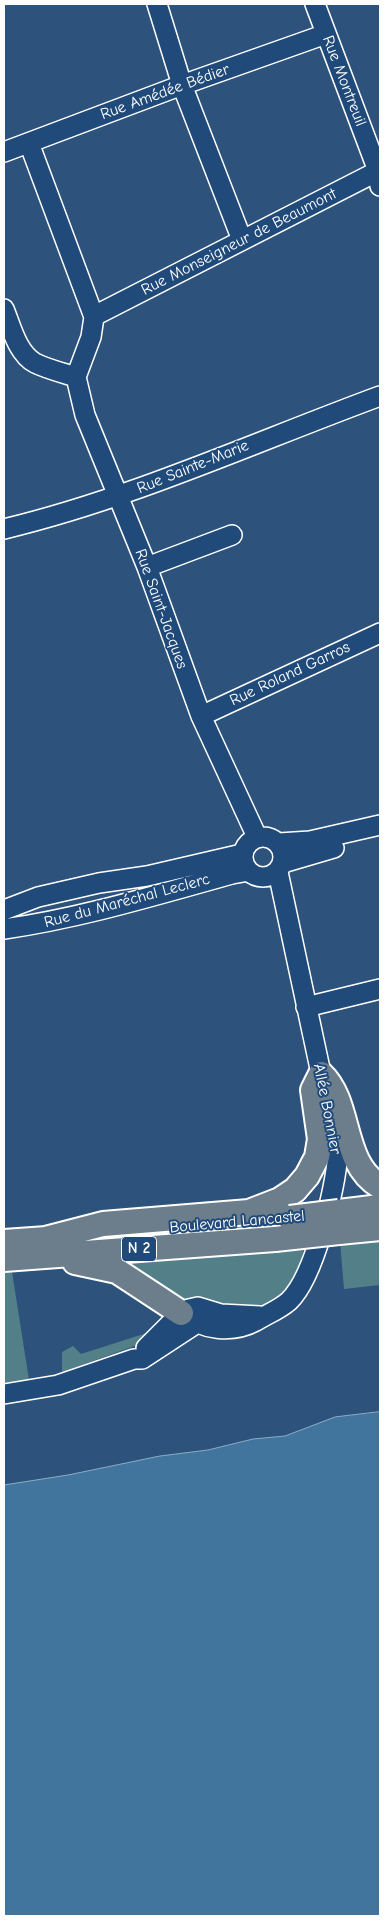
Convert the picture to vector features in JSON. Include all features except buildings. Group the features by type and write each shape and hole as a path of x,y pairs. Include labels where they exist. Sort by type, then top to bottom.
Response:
{"main road":[{"path":"48,1247 103,1224 249,1212 280,1200 295,1190 307,1176 316,1157 320,1139 313,1090 321,1074 329,1081 351,1146 362,1168 380,1186"},
{"name":"Boulevard Lancastel","path":"4,1242 48,1247 290,1218 339,1222 380,1207"},
{"name":"N 2","path":"4,1260 48,1247 275,1239 339,1222 380,1228"},
{"path":"48,1247 117,1270 189,1318"}],"street":[{"path":"157,4 182,85 242,240"},
{"name":"Rue Montreuil","path":"315,4 380,175"},
{"name":"Rue Amédée Bédier","path":"4,152 182,85 326,34"},
{"path":"4,309 22,351 29,359 76,377 91,337 96,316 29,142"},
{"name":"Rue Monseigneur de Beaumont","path":"96,316 242,240 380,175"},
{"name":"Rue Saint-Jacques","path":"76,377 85,415 147,566 200,716 257,837"},
{"name":"Rue Sainte-Marie","path":"4,529 62,515 118,497 380,396"},
{"path":"147,566 232,535"},
{"name":"Rue Roland Garros","path":"200,716 380,633"},
{"path":"250,867 247,845 257,837 268,838 279,843 310,841 380,825"},
{"name":"Rue du Maréchal Leclerc","path":"4,910 46,895 99,883 147,876 250,867 270,876 280,868 312,853 380,838"},
{"path":"279,843 284,853 280,868"},
{"name":"Rue du Maréchal Leclerc","path":"4,929 39,925 87,913 250,867"},
{"name":"Allée Bonnier","path":"250,867 273,895 291,939"},
{"name":"Allée Bonnier","path":"189,1318 198,1308 231,1315 264,1316 290,1300 302,1283 318,1243 336,1177 338,1153 291,939 280,868"},
{"path":"306,1007 380,989"},
{"path":"152,1295 161,1320 162,1329 158,1337"},
{"path":"134,1359 158,1337 189,1318"},
{"path":"4,1394 58,1385 148,1356 189,1318"}],"green space":[{"path":"380,1238 380,1285 344,1289 340,1241"},
{"path":"305,1245 299,1267 285,1291 256,1309 178,1308 110,1261"},
{"path":"4,1272 12,1272 29,1380 4,1383"},
{"path":"153,1331 143,1343 62,1372 62,1352 73,1346 81,1354"}],"water":[{"path":"380,1412 380,1916 4,1916 4,1485 68,1475 160,1456 208,1450 253,1439 285,1436 335,1417"}]}
